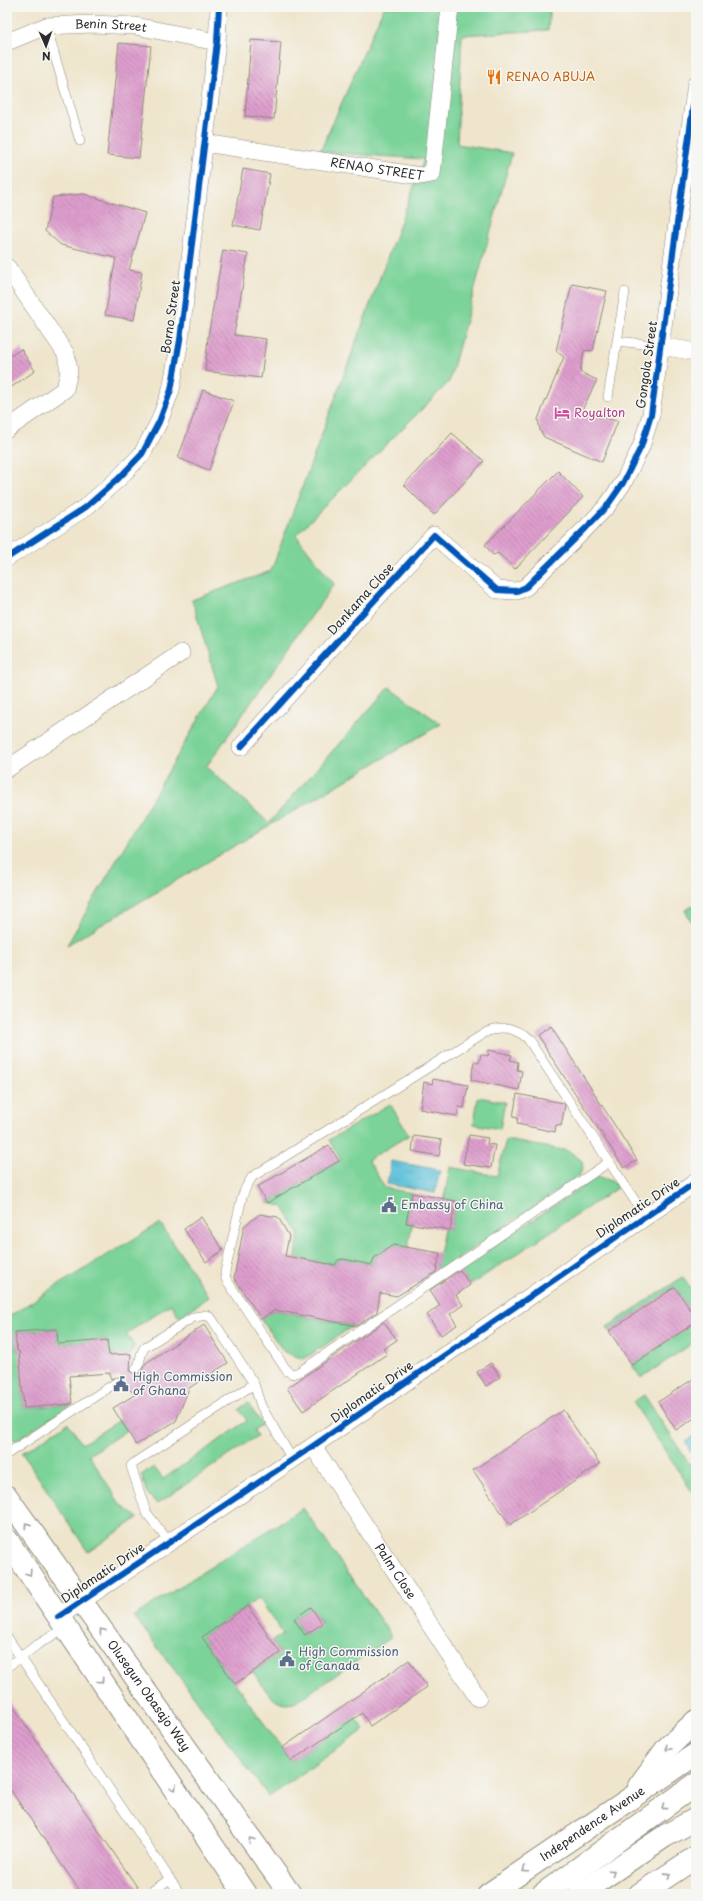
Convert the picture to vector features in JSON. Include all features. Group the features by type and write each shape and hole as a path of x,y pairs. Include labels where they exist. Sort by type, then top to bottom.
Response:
{"main road":[{"name":"Olusegun Obasajo Way","path":"7,1497 290,1894"},
{"path":"9,1548 62,1623 242,1889 269,1865"},
{"path":"628,1800 667,1748 696,1721"},
{"name":"Independence Avenue","path":"489,1894 696,1754"},
{"path":"543,1894 696,1784"},
{"path":"579,1894 665,1836 696,1819"},
{"path":"640,1894 696,1857"}],"street":[{"name":"Borno Street","path":"7,558 86,507 118,480 142,454 158,422 171,390 180,340 217,42 219,7"},
{"name":"RENAO STREET","path":"204,143 421,176 432,174 450,7"},
{"name":"Benin Street","path":"7,42 46,26 94,24 135,26 217,42"},
{"name":"Gongola Street","path":"507,592 517,591 533,581 607,506 623,483 641,447 651,415 693,130 696,84"},
{"path":"7,267 66,354 69,371 65,389 7,429"},
{"path":"661,346 696,352"},
{"name":"Dankama Close","path":"241,747 434,535 497,590 507,592"},
{"path":"7,769 182,653"},
{"name":"Diplomatic Drive","path":"62,1623 81,1602 312,1446 696,1182"},
{"name":"Palm Close","path":"312,1446 478,1698"}],"lane":[{"path":"46,26 80,141"},
{"path":"608,397 625,292"},
{"path":"617,341 661,346"},
{"path":"609,1162 299,1372 293,1374 287,1371 226,1279 225,1272 242,1197 252,1177 487,1031 498,1028 519,1030 528,1039 645,1216"},
{"path":"136,1369 140,1364 142,1350 145,1347 194,1317 207,1315 212,1319 254,1384 260,1406 292,1459"},
{"path":"7,1454 117,1382"},
{"path":"169,1542 146,1512 131,1466 254,1384"},
{"path":"7,1667 62,1623"},
{"path":"7,1636 180,1894"},
{"path":"148,1894 170,1879"}],"green space":[{"path":"384,7 550,7 548,30 462,35 457,144 512,153 449,382 296,535 334,584 206,767 269,823 389,687 441,724 67,945 218,686 192,600 271,571 424,159 320,152"},
{"path":"696,904 696,930 685,910"},
{"path":"478,1097 505,1102 500,1129 474,1124"},
{"path":"390,1104 409,1135 368,1160 385,1188 412,1193 406,1223 412,1224 408,1248 393,1245 374,1258 372,1265 343,1259 338,1260 335,1265 296,1258 299,1233 282,1206 267,1203 341,1160 329,1140"},
{"path":"506,1140 569,1151 582,1161 583,1168 579,1176 437,1273 436,1271 444,1229 450,1230 456,1201 444,1199 450,1167 497,1176"},
{"path":"597,1177 613,1181 617,1188 470,1285 459,1269"},
{"path":"160,1223 209,1297 179,1317 171,1304 126,1334 134,1346 131,1354 109,1355 107,1340 61,1344 63,1371 21,1374 24,1408 72,1404 15,1441 7,1430 7,1318 53,1288","holes":["57,1329 58,1348 17,1351 16,1332"]},
{"path":"683,1277 696,1296 696,1318 675,1287 609,1331 607,1327"},
{"path":"275,1310 353,1326 304,1359 284,1352 261,1319"},
{"path":"696,1322 696,1341 641,1378 632,1365"},
{"path":"644,1395 692,1468 696,1465 696,1468 693,1470 696,1474 696,1498 633,1402"},
{"path":"248,1403 262,1424 254,1430 257,1436 157,1504 147,1493 141,1475 154,1467 163,1479 247,1421 239,1409"},
{"path":"120,1420 127,1430 89,1455 120,1504 138,1518 88,1552 22,1453 68,1423 82,1444"},
{"path":"303,1508 392,1637 296,1702 288,1704 282,1703 271,1696 253,1672 280,1653 272,1641 283,1634 259,1598 202,1637 291,1761 344,1725 346,1704 364,1730 269,1797 134,1616","holes":["311,1607 322,1623 305,1635 294,1619"]}],"water":[{"path":"391,1161 440,1170 435,1193 387,1184"},
{"path":"696,1435 696,1454 694,1456 685,1442"}],"building":[{"path":"251,40 281,42 274,119 245,116"},
{"path":"119,43 151,46 139,158 107,155"},
{"path":"243,169 270,174 260,230 233,225"},
{"path":"84,194 145,213 129,270 142,272 134,320 105,315 116,258 61,245 45,231 53,197"},
{"path":"223,250 248,254 234,335 266,339 261,378 205,371 208,337"},
{"name":"Royalton","path":"572,284 607,291 593,350 584,351 580,372 597,380 580,414 618,421 602,462 544,437 540,430 538,419 564,357 556,351"},
{"path":"21,349 35,371 7,390 7,358"},
{"path":"203,390 234,401 209,470 178,458"},
{"path":"452,433 484,461 434,515 404,485"},
{"path":"558,471 583,497 515,569 498,553 493,555 485,545"},
{"path":"551,1026 637,1160 624,1168 537,1035"},
{"path":"489,1050 512,1055 510,1060 518,1062 517,1070 522,1071 519,1090 471,1080 474,1062 479,1063 481,1054 488,1056"},
{"path":"433,1079 468,1085 464,1108 459,1107 457,1116 420,1109 424,1082 432,1084"},
{"path":"517,1094 563,1103 565,1105 561,1126 556,1125 555,1132 517,1124 518,1118 513,1117"},
{"path":"469,1135 488,1138 487,1144 495,1145 491,1168 463,1164"},
{"path":"414,1136 442,1140 439,1156 412,1151"},
{"path":"329,1145 339,1161 267,1203 257,1187"},
{"path":"412,1193 456,1201 450,1230 406,1223"},
{"path":"260,1214 278,1217 289,1236 285,1256 335,1265 338,1260 343,1259 372,1265 374,1258 393,1245 440,1253 436,1272 397,1296 380,1293 377,1312 356,1326 275,1310 261,1319 234,1278 244,1226"},
{"path":"201,1217 223,1250 206,1262 184,1229"},
{"path":"460,1270 470,1285 456,1295 463,1305 450,1314 457,1325 441,1335 427,1315 440,1305 430,1290"},
{"path":"675,1287 696,1318 696,1322 632,1365 609,1331"},
{"path":"384,1322 397,1340 383,1349 387,1354 303,1411 287,1388"},
{"path":"204,1325 228,1363 189,1388 176,1421 136,1445 113,1408 136,1394 122,1385 123,1381 119,1377 111,1379 110,1373 69,1376 72,1404 24,1408 19,1351 17,1351 15,1332 57,1329 58,1344 107,1340 109,1355 131,1354 130,1371 136,1375 141,1372 146,1363"},
{"path":"491,1363 500,1377 486,1386 477,1372"},
{"path":"696,1377 696,1417 676,1430 658,1402"},
{"path":"563,1410 600,1464 510,1525 473,1470"},
{"path":"248,1606 280,1653 235,1684 202,1637"},
{"path":"311,1607 322,1624 305,1635 294,1619"},
{"path":"409,1660 427,1687 370,1726 362,1713 291,1761 282,1748"},
{"path":"7,1698 142,1894 82,1894 7,1785"}],"cycle path":[{"path":"7,558 86,507 118,479 142,454 159,422 171,390 180,340 217,42 219,7"},
{"path":"241,747 434,535 497,590 517,591 526,587 586,528 607,506 623,483 641,447 651,415 696,84"},
{"path":"58,1617 313,1446 696,1182"}],"place":[{"name":"RENAO ABUJA","path":"494,77"},
{"name":"Royalton","path":"562,413"},
{"name":"Embassy of China","path":"389,1205"},
{"name":"High Commission of Ghana","path":"121,1384"},
{"name":"High Commission of Canada","path":"287,1659"}]}
